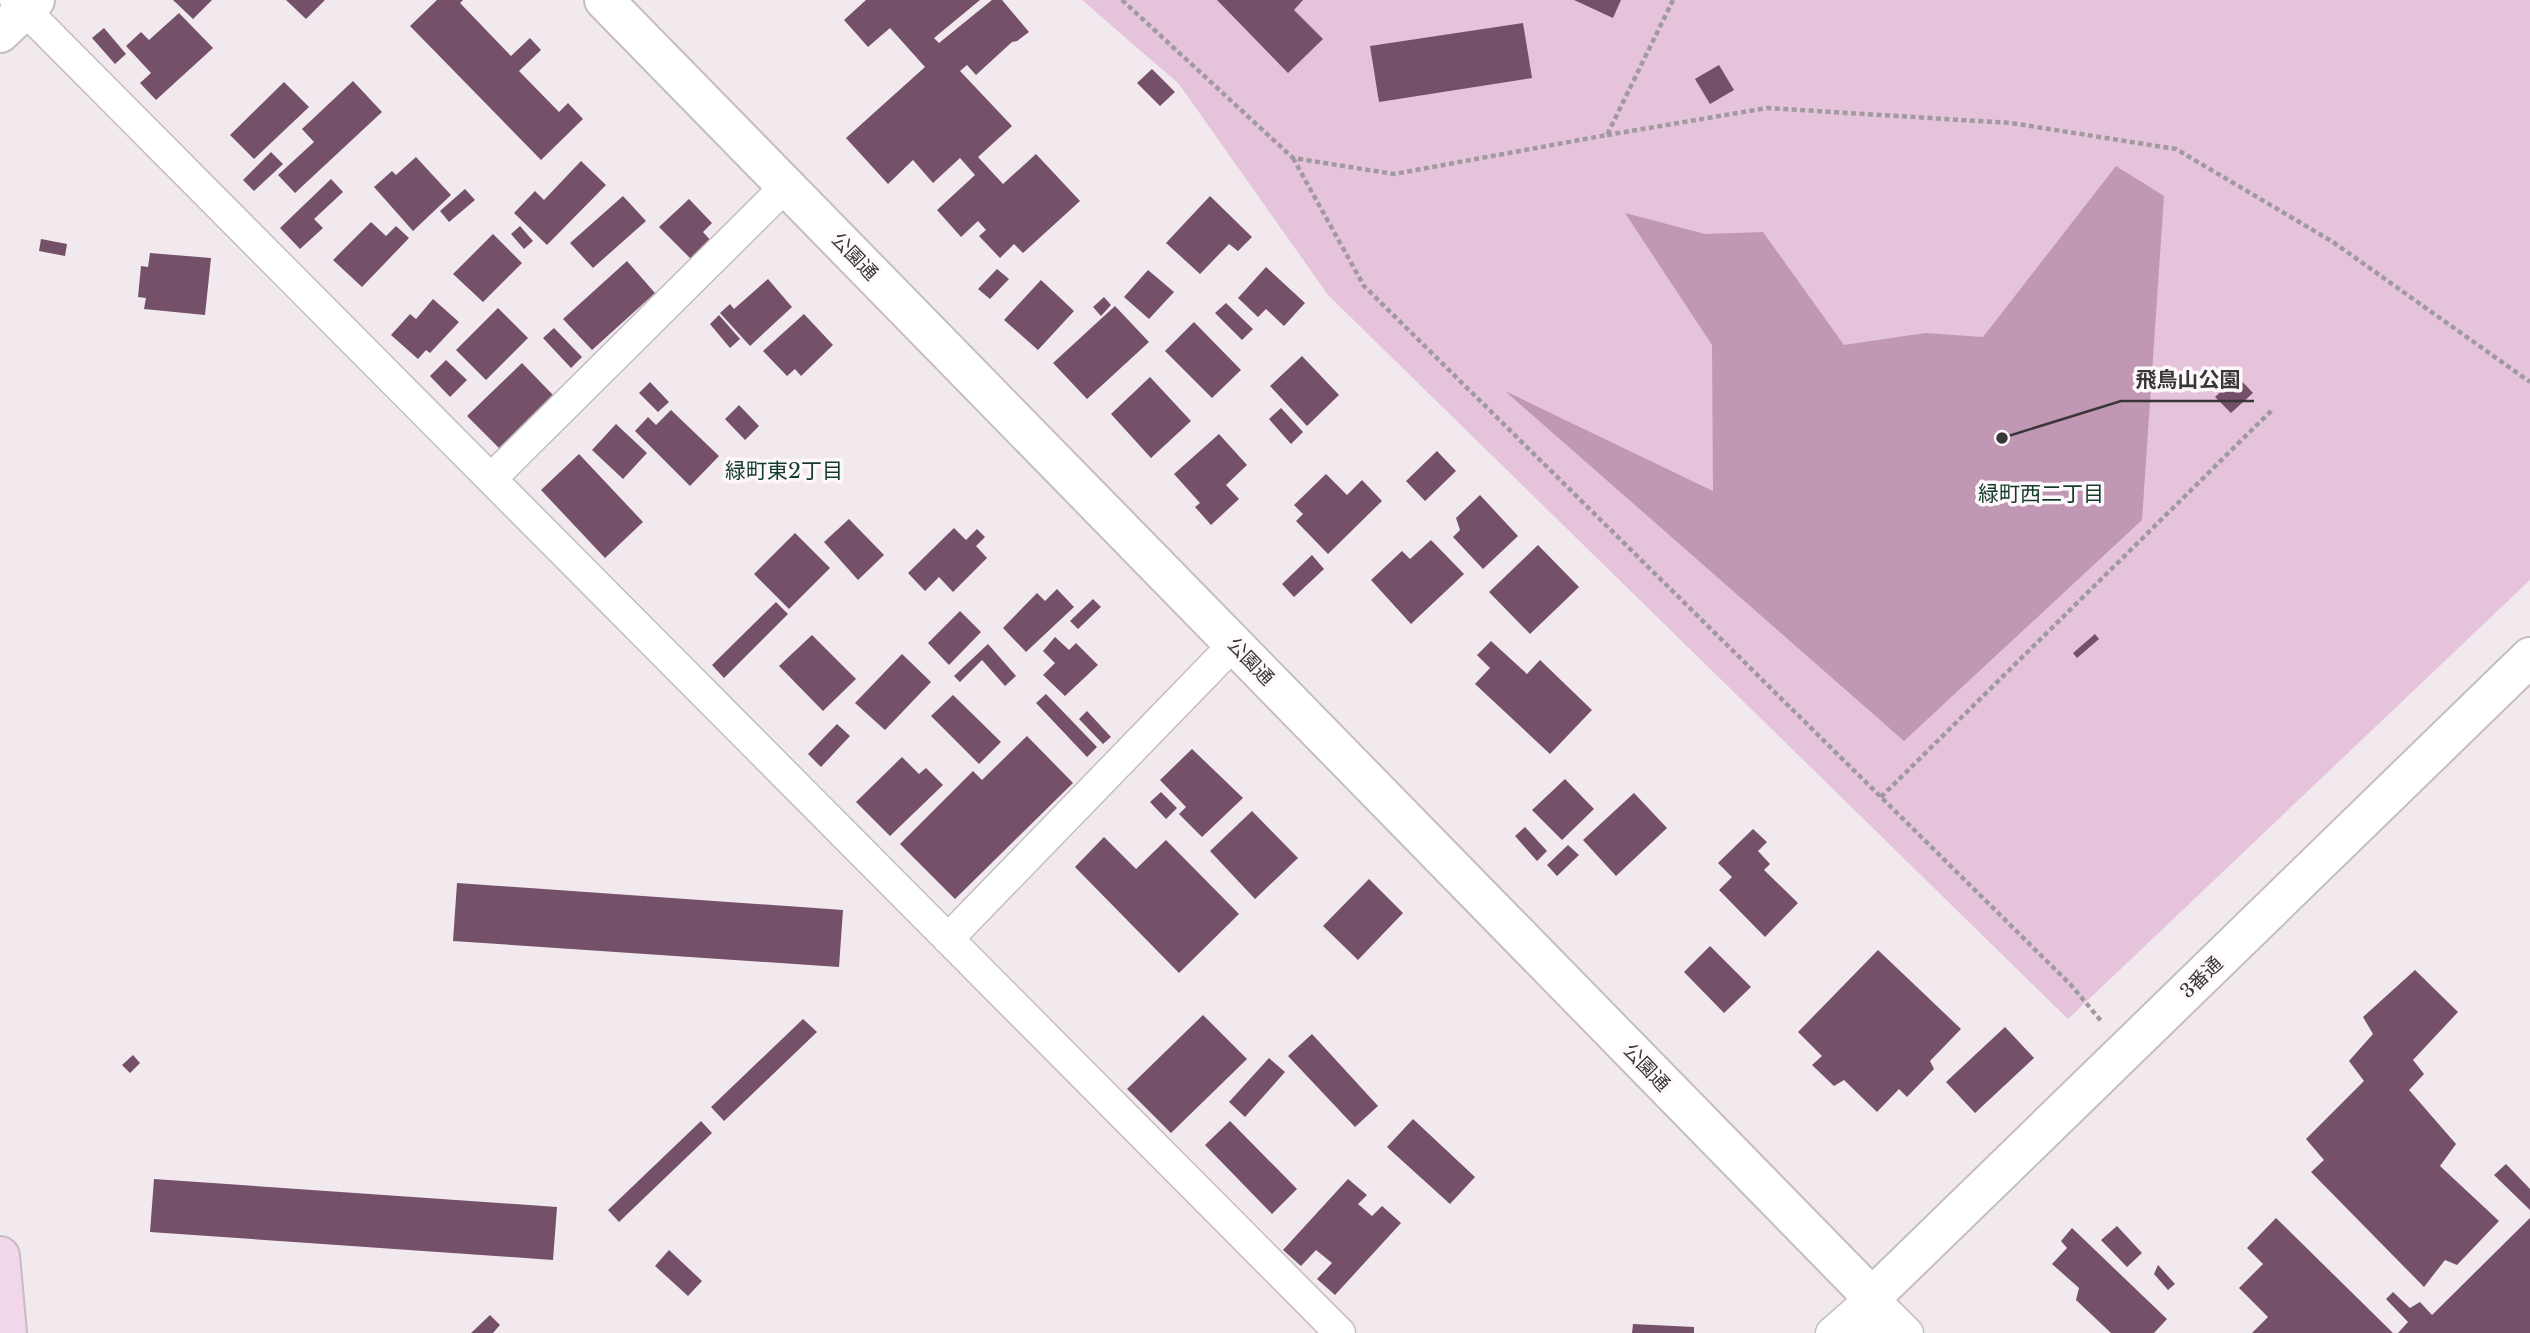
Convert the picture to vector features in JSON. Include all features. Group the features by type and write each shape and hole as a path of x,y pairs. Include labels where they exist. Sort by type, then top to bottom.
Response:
{"main road":[{"path":"0,1256 7,1333"}],"street":[{"name":"公園通","path":"604,0 1234,644 1872,1315"},
{"path":"19,11 491,479 1340,1333"},
{"path":"491,479 786,186"},
{"path":"948,939 1234,644"},
{"name":"3番通","path":"1872,1315 2530,657"},
{"path":"1831,1333 1872,1315 1908,1333"}],"path":[{"path":"1122,0 1293,158 1364,286 2071,985 2102,1022"},
{"path":"1607,135 1673,0"},
{"path":"1293,158 1394,174 1767,108 2011,123 2176,149 2333,242 2530,382"},
{"path":"1881,797 2273,409"}],"shaded area":[{"path":"1082,0 2530,0 2530,580 2068,1019 1328,295 1179,84"},
{"path":"2116,166 2164,196 2142,520 1904,741 1505,391 1713,491 1712,345 1625,213 1705,234 1763,232 1844,345 1925,333 1983,337"}],"building":[{"path":"173,0 212,0 193,19"},
{"path":"286,0 325,0 306,19"},
{"path":"437,0 463,0 460,3 511,56 530,38 541,50 519,71 559,112 568,103 583,119 541,160 410,26"},
{"path":"866,0 980,0 934,38 939,43 992,0 1002,0 1029,32 1012,42 976,75 967,65 960,71 1012,126 978,157 1003,184 1036,154 1080,201 1023,253 1014,244 1000,258 979,236 986,230 978,221 961,237 937,210 975,175 960,158 933,183 913,160 888,184 846,138 925,67 890,28 868,47 844,20"},
{"path":"1217,0 1303,0 1294,10 1323,39 1288,73"},
{"path":"1574,0 1621,0 1613,18"},
{"path":"179,13 213,48 156,100 140,83 151,73 126,46 141,32 149,40"},
{"path":"1523,23 1532,78 1379,102 1370,46"},
{"path":"104,28 126,54 115,64 92,38"},
{"path":"1719,65 1734,90 1710,104 1695,79"},
{"path":"1152,69 1175,92 1160,106 1137,83"},
{"path":"353,81 382,112 295,193 278,175 314,142 302,129"},
{"path":"284,82 309,107 254,159 230,135"},
{"path":"271,152 283,164 254,191 243,180"},
{"path":"416,157 451,195 413,231 374,187 392,171 396,175"},
{"path":"581,161 606,185 547,245 514,213 535,191 544,200"},
{"path":"331,179 343,192 314,219 323,228 300,249 280,228"},
{"path":"465,189 475,200 449,222 440,211"},
{"path":"623,196 646,221 593,268 570,243"},
{"path":"1210,196 1252,237 1238,251 1229,244 1200,274 1166,243"},
{"path":"689,199 712,223 703,232 712,242 693,261 659,227"},
{"path":"371,222 386,236 396,226 409,238 362,287 333,260"},
{"path":"520,226 533,241 524,249 511,234"},
{"path":"493,234 522,263 483,302 453,274"},
{"path":"41,239 67,244 65,256 39,251"},
{"path":"150,253 211,258 205,315 144,309 146,298 138,297 141,266 148,267"},
{"path":"627,261 655,293 592,350 563,319"},
{"path":"1266,267 1305,303 1284,326 1266,309 1258,317 1238,298"},
{"path":"997,269 1009,279 990,299 978,289"},
{"path":"1148,270 1174,292 1149,319 1124,297"},
{"path":"768,279 792,307 750,346 720,313 730,304 734,309"},
{"path":"1041,280 1074,311 1038,350 1004,320"},
{"path":"1104,297 1111,305 1101,316 1093,307"},
{"path":"433,299 459,322 430,353 426,350 418,359 391,335 410,314 416,319"},
{"path":"1226,303 1253,329 1242,340 1215,313"},
{"path":"1115,306 1149,342 1087,399 1053,363"},
{"path":"498,308 528,338 486,380 456,350"},
{"path":"804,314 833,345 801,376 795,369 787,376 763,351"},
{"path":"719,315 740,339 730,348 710,324"},
{"path":"1194,322 1241,370 1212,398 1165,351"},
{"path":"554,328 582,357 571,368 543,338"},
{"path":"1302,356 1339,395 1307,426 1270,386"},
{"path":"446,360 467,380 450,397 430,376"},
{"path":"522,363 554,396 500,449 467,416"},
{"path":"2237,376 2253,393 2231,413 2215,397"},
{"path":"1150,377 1191,421 1151,458 1111,414"},
{"path":"650,382 669,402 658,412 639,393"},
{"path":"739,405 759,426 745,440 725,419"},
{"path":"1281,408 1303,432 1291,444 1269,419"},
{"path":"671,410 719,456 690,486 635,431 648,417 656,425"},
{"path":"616,424 647,453 623,479 592,450"},
{"path":"1219,434 1247,465 1226,485 1239,499 1211,525 1195,507 1200,503 1174,474"},
{"path":"1437,451 1456,471 1425,501 1406,481"},
{"path":"579,454 643,522 605,558 541,490"},
{"path":"1326,474 1347,495 1362,480 1382,501 1328,554 1296,521 1303,514 1294,505"},
{"path":"1480,495 1518,536 1483,569 1453,537 1460,530 1456,518"},
{"path":"849,519 884,555 858,580 824,542"},
{"path":"954,528 966,540 977,529 985,537 976,546 987,558 953,592 939,577 925,591 908,573"},
{"path":"795,533 830,568 789,609 754,574"},
{"path":"1431,540 1464,574 1411,624 1371,580 1402,551 1410,559"},
{"path":"1538,545 1579,587 1530,634 1489,592"},
{"path":"1312,555 1324,569 1294,597 1282,584"},
{"path":"1057,589 1074,607 1026,652 1003,628 1037,593 1045,601"},
{"path":"1093,599 1101,607 1078,629 1070,621"},
{"path":"776,602 788,614 724,678 712,665"},
{"path":"960,611 981,632 949,665 928,643"},
{"path":"2095,634 2099,639 2077,658 2073,653"},
{"path":"812,635 856,679 823,711 779,666"},
{"path":"1055,637 1069,650 1076,643 1098,665 1065,696 1043,675 1055,663 1043,651"},
{"path":"1491,641 1527,674 1540,660 1592,710 1550,754 1475,684 1490,668 1477,655"},
{"path":"988,644 1016,676 1005,686 982,660 960,682 954,676"},
{"path":"902,654 931,682 885,730 855,703"},
{"path":"1046,694 1097,747 1087,757 1036,703"},
{"path":"953,695 1001,742 979,764 931,716"},
{"path":"1087,711 1111,737 1103,744 1079,719"},
{"path":"837,724 850,736 821,767 808,754"},
{"path":"1027,736 1073,783 955,899 900,844 973,771 982,780"},
{"path":"1192,749 1243,798 1202,837 1179,814 1186,807 1160,780"},
{"path":"902,757 919,774 926,768 943,785 890,836 856,802"},
{"path":"1565,779 1594,809 1562,840 1532,810"},
{"path":"1161,792 1177,808 1166,819 1150,802"},
{"path":"1634,793 1667,828 1616,876 1583,840"},
{"path":"1252,811 1298,858 1255,899 1210,851"},
{"path":"1525,827 1547,851 1537,861 1515,836"},
{"path":"1753,829 1767,842 1758,851 1770,864 1764,870 1798,903 1765,937 1719,890 1732,877 1718,863"},
{"path":"1104,837 1136,869 1166,840 1239,914 1179,973 1075,867"},
{"path":"1568,845 1579,855 1557,876 1547,865"},
{"path":"1369,879 1403,913 1358,960 1323,926"},
{"path":"457,883 843,910 839,967 453,941"},
{"path":"1710,946 1751,987 1724,1013 1684,972"},
{"path":"1878,950 1961,1029 1930,1061 1934,1069 1907,1097 1899,1089 1877,1112 1844,1080 1834,1086 1812,1065 1822,1056 1798,1032"},
{"path":"2415,970 2458,1012 2413,1060 2424,1074 2409,1090 2456,1144 2440,1166 2499,1221 2457,1265 2445,1260 2424,1287 2311,1172 2324,1160 2306,1139 2364,1081 2349,1061 2373,1034 2363,1017"},
{"path":"1203,1015 1247,1059 1171,1133 1127,1089"},
{"path":"803,1019 817,1032 724,1121 711,1107"},
{"path":"2005,1027 2034,1058 1975,1113 1946,1082"},
{"path":"1312,1034 1378,1106 1355,1127 1288,1056"},
{"path":"133,1055 140,1063 130,1073 122,1065"},
{"path":"1269,1058 1285,1072 1245,1117 1229,1102"},
{"path":"1413,1119 1475,1177 1450,1204 1387,1147"},
{"path":"701,1121 712,1133 619,1222 608,1210"},
{"path":"1230,1121 1297,1189 1272,1214 1205,1145"},
{"path":"2506,1164 2530,1189 2530,1210 2494,1175"},
{"path":"154,1179 557,1207 553,1260 150,1232"},
{"path":"1348,1179 1367,1195 1358,1204 1372,1216 1382,1206 1401,1223 1335,1295 1317,1279 1332,1263 1316,1250 1301,1266 1283,1250"},
{"path":"2276,1218 2393,1333 2252,1333 2268,1317 2239,1288 2263,1264 2247,1248"},
{"path":"2530,1218 2530,1333 2398,1333 2408,1322 2386,1299 2393,1292 2410,1308 2420,1302 2432,1315"},
{"path":"2117,1226 2142,1253 2127,1267 2101,1240"},
{"path":"2072,1228 2167,1319 2154,1333 2111,1333 2076,1300 2079,1288 2052,1264 2067,1248 2061,1241"},
{"path":"669,1250 702,1281 688,1296 655,1266"},
{"path":"2158,1265 2175,1284 2168,1290 2154,1274"},
{"path":"490,1315 500,1325 493,1333 471,1333"},
{"path":"1633,1324 1694,1327 1694,1333 1632,1333"}],"place":[{"name":"飛鳥山公園","path":"2002,438"}],"district":[{"name":"緑町東2丁目","path":"784,471"},
{"name":"緑町西二丁目","path":"2041,494"}]}
